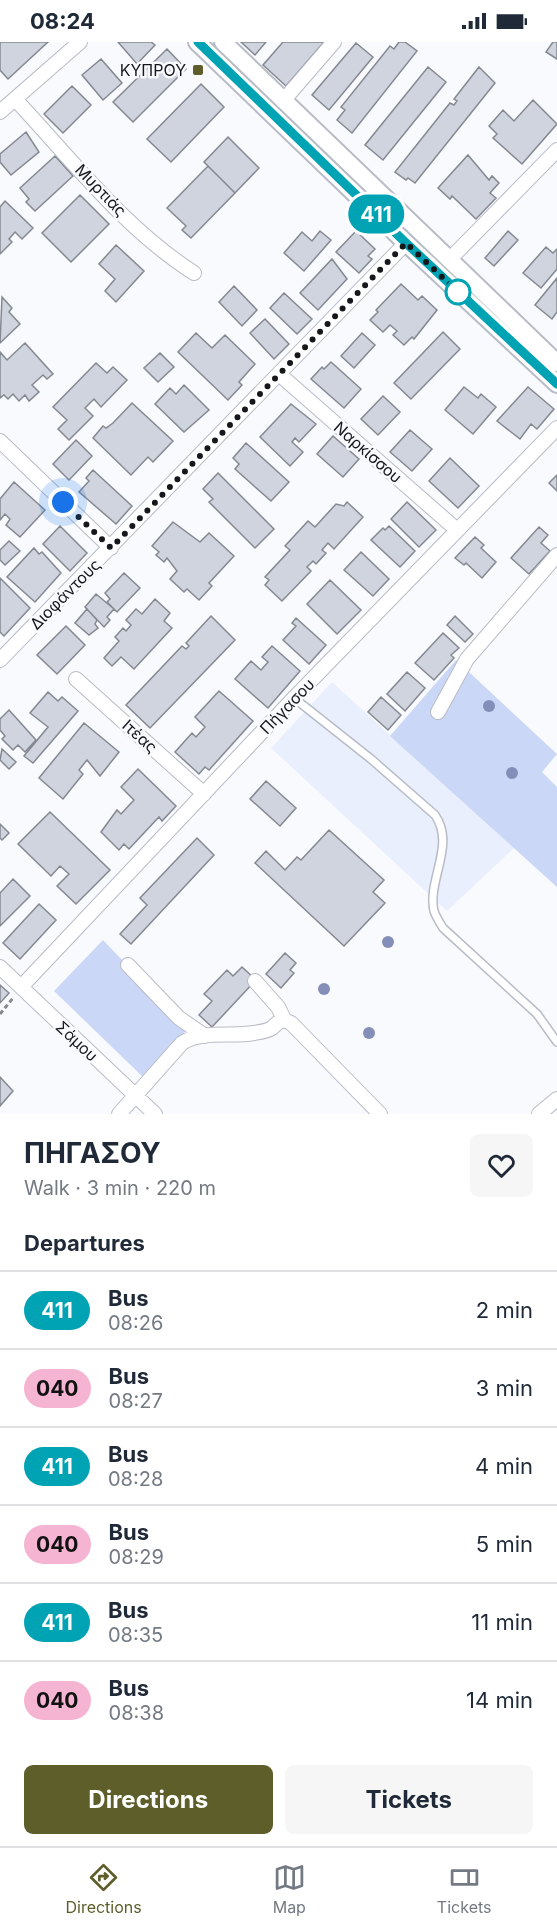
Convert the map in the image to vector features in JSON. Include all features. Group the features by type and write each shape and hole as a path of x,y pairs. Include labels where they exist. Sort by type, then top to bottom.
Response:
{"street":[{"path":"0,112 80,42"},
{"path":"197,42 557,384"},
{"path":"223,42 557,363"},
{"path":"283,101 334,42"},
{"name":"Μυρτιάς","path":"15,99 111,203 163,252 194,273"},
{"path":"450,259 557,150"},
{"name":"Διοφάντους","path":"1,656 111,548 406,243"},
{"name":"Ναρκίσσου","path":"279,374 457,530"},
{"name":"Πήγασου","path":"21,987 294,698 557,428"},
{"path":"0,441 111,548"},
{"path":"438,712 444,697 459,677 467,659 557,555"},
{"name":"Ιτέας","path":"76,679 204,794"},
{"path":"128,965 179,1018 205,1035"},
{"name":"Σάμου","path":"0,967 155,1114"},
{"path":"255,981 278,1007 284,1019 291,1023 380,1114"},
{"path":"119,1114 182,1043 191,1037 235,1036 263,1031 271,1029 278,1021 284,1019"},
{"path":"539,1114 557,1100"}],"lane":[{"path":"294,698 371,759 435,815 441,823 443,848 434,898 434,912 442,928 537,1014 557,1041"}],"path":[{"path":"0,1014 21,987"}],"shaded area":[{"path":"456,660 557,754 542,772 557,787 557,887 390,736"},
{"path":"332,682 514,848 447,911 271,748"},
{"path":"103,940 188,1029 143,1077 54,991"}],"building":[{"path":"0,42 48,42 8,79 0,70"},
{"path":"118,42 151,42 155,45 137,64"},
{"path":"241,42 266,42 255,55"},
{"path":"283,42 324,42 286,86 263,65"},
{"path":"399,42 405,42 417,51 352,133 337,120 345,110 341,107 390,46 394,49"},
{"path":"553,42 557,42 557,59 546,52"},
{"path":"356,43 373,57 329,110 312,95"},
{"path":"167,49 186,69 133,122 113,102"},
{"path":"101,59 122,83 103,100 82,75"},
{"path":"428,67 446,82 383,160 365,145"},
{"path":"479,67 495,83 415,183 408,178 406,180 395,172 450,103 454,105 457,101 454,99"},
{"path":"201,84 224,107 171,162 147,139"},
{"path":"72,86 91,105 63,133 44,114"},
{"path":"533,100 557,124 522,164 493,138 497,134 489,126 503,110 514,121"},
{"path":"26,132 39,152 11,175 0,162 0,154"},
{"path":"228,137 259,168 235,193 204,162"},
{"path":"468,155 489,180 492,176 499,183 490,193 496,198 476,219 452,196 450,199 438,188"},
{"path":"55,156 73,176 35,211 26,202 29,199 20,188"},
{"path":"208,166 235,193 191,238 182,230 186,226 167,208"},
{"path":"80,195 109,224 71,262 42,233"},
{"path":"5,201 33,228 22,239 15,232 9,239 12,242 0,254 0,207"},
{"path":"320,231 331,240 304,271 284,253 302,232 312,241"},
{"path":"356,231 375,249 368,256 372,259 359,273 336,252"},
{"path":"508,231 518,240 494,266 485,258"},
{"path":"116,245 144,271 116,302 105,291 115,279 99,264"},
{"path":"546,247 553,253 557,249 557,269 541,288 523,273"},
{"path":"332,259 347,279 318,310 300,293"},
{"path":"557,278 557,312 552,319 535,305"},
{"path":"401,284 418,300 422,296 437,310 414,339 412,337 404,345 393,335 397,331 390,325 383,332 370,320 378,312 376,310"},
{"path":"234,286 257,310 242,326 219,302"},
{"path":"284,293 312,319 297,334 270,308"},
{"path":"2,297 12,308 9,312 20,324 0,343"},
{"path":"265,319 289,344 274,359 250,333"},
{"path":"443,332 460,349 411,399 394,383"},
{"path":"196,333 212,348 225,335 255,364 239,382 242,385 228,400 178,352"},
{"path":"362,333 375,345 354,368 341,356"},
{"path":"25,343 53,374 47,379 43,375 32,385 39,392 29,401 25,395 19,401 13,394 8,399 4,395 0,398 0,352 7,360"},
{"path":"160,353 174,367 158,382 144,368"},
{"path":"331,362 361,389 344,408 311,379 322,367 324,369"},
{"path":"96,363 107,373 113,367 127,380 101,407 94,399 85,408 93,416 69,440 58,429 67,420 53,407"},
{"path":"184,385 209,410 184,432 155,404 170,388 176,394"},
{"path":"464,387 478,398 481,394 496,407 473,434 445,410"},
{"path":"528,387 554,409 537,429 531,424 520,439 497,421"},
{"path":"383,396 400,412 378,435 361,419"},
{"path":"132,403 173,441 153,462 148,457 131,475 93,438 103,426 106,428 113,423"},
{"path":"291,404 316,424 299,442 295,438 292,442 303,452 290,466 260,437"},
{"path":"410,430 432,449 412,471 390,452"},
{"path":"333,436 359,459 343,477 317,454"},
{"path":"76,440 92,456 69,480 53,464"},
{"path":"246,443 289,482 271,501 235,469 239,464 233,458"},
{"path":"450,458 479,486 458,508 429,481"},
{"path":"93,470 132,506 116,524 79,492 89,481 86,478"},
{"path":"218,473 274,529 255,548 209,502 213,499 203,489"},
{"path":"557,475 557,491 549,483"},
{"path":"14,482 45,510 20,537 6,525 10,519 5,514 0,520 0,499"},
{"path":"347,502 363,517 334,549 328,543 322,550 326,553 316,564 313,561 307,567 311,571 282,601 265,585 269,580 265,577 290,550 285,546 308,521 315,527 336,504 344,506"},
{"path":"407,502 436,530 419,547 391,519"},
{"path":"173,522 200,542 209,533 234,556 209,583 212,586 199,600 187,589 184,592 170,579 177,571 167,558 164,562 156,555 159,552 152,546"},
{"path":"60,526 87,553 70,571 43,544"},
{"path":"389,526 415,551 400,567 371,540 383,528 385,530"},
{"path":"539,527 548,535 541,543 550,551 529,574 511,558"},
{"path":"475,537 484,545 481,548 496,562 482,578 466,563 464,565 455,558"},
{"path":"9,541 20,551 5,565 0,560 0,550"},
{"path":"34,548 39,554 42,552 61,573 35,602 7,577"},
{"path":"361,552 389,579 373,596 344,570"},
{"path":"124,573 140,588 117,612 107,602 110,599 105,593"},
{"path":"0,578 30,608 4,636 0,632"},
{"path":"330,580 361,610 337,634 307,604"},
{"path":"96,594 114,609 107,617 110,620 104,627 85,607"},
{"path":"155,599 170,613 164,621 172,628 134,669 121,657 112,666 104,658 119,641 115,637 123,628 126,631 131,625 126,620 136,609 142,614"},
{"path":"87,609 97,620 95,624 98,628 89,635 75,623"},
{"path":"211,616 235,640 150,728 126,705 182,646 186,649 189,646 186,643"},
{"path":"455,616 473,634 465,642 447,625"},
{"path":"296,618 326,645 309,664 283,640 296,626 292,623"},
{"path":"66,626 85,645 57,674 37,655"},
{"path":"443,633 459,648 451,655 454,658 434,680 415,663"},
{"path":"272,646 300,671 268,708 235,679 251,661 261,670 268,662 262,657"},
{"path":"407,672 425,688 405,711 387,694"},
{"path":"219,691 253,721 209,770 205,767 199,774 175,752 192,733 196,737 205,727 195,717"},
{"path":"48,692 58,701 62,697 78,711 33,763 24,756 48,727 30,713"},
{"path":"381,697 401,715 388,730 368,712"},
{"path":"9,710 36,740 25,752 18,745 13,750 2,739 5,736 0,730 0,719"},
{"path":"84,723 119,752 100,776 87,760 79,770 83,774 63,799 39,778"},
{"path":"2,749 16,762 9,769 0,760"},
{"path":"138,769 176,806 162,821 159,817 129,849 124,844 119,850 101,832 117,810 121,814 134,800 121,787"},
{"path":"266,781 296,808 280,826 250,799"},
{"path":"50,812 110,870 76,904 57,886 69,874 60,866 51,876 18,844"},
{"path":"0,824 9,833 2,840 0,838"},
{"path":"329,830 384,880 373,892 385,903 344,946 255,863 266,851 285,870 297,857 301,860"},
{"path":"197,838 214,855 131,944 120,934 147,905 140,898"},
{"path":"13,879 30,896 0,926 0,893"},
{"path":"39,904 56,920 20,959 3,943"},
{"path":"285,953 296,963 290,970 294,973 281,988 266,974"},
{"path":"242,967 256,980 212,1027 199,1015 212,1001 204,994 227,970 233,976"},
{"path":"0,985 9,993 0,1003"},
{"path":"0,1077 13,1091 0,1106"}],"bus line":[{"name":"411","path":"198,42 406,243 557,384"}],"place":[{"name":"ΚΥΠΡΟΥ","path":"198,70"}],"route":[{"path":"63,502 111,548 406,243 458,292"}]}
